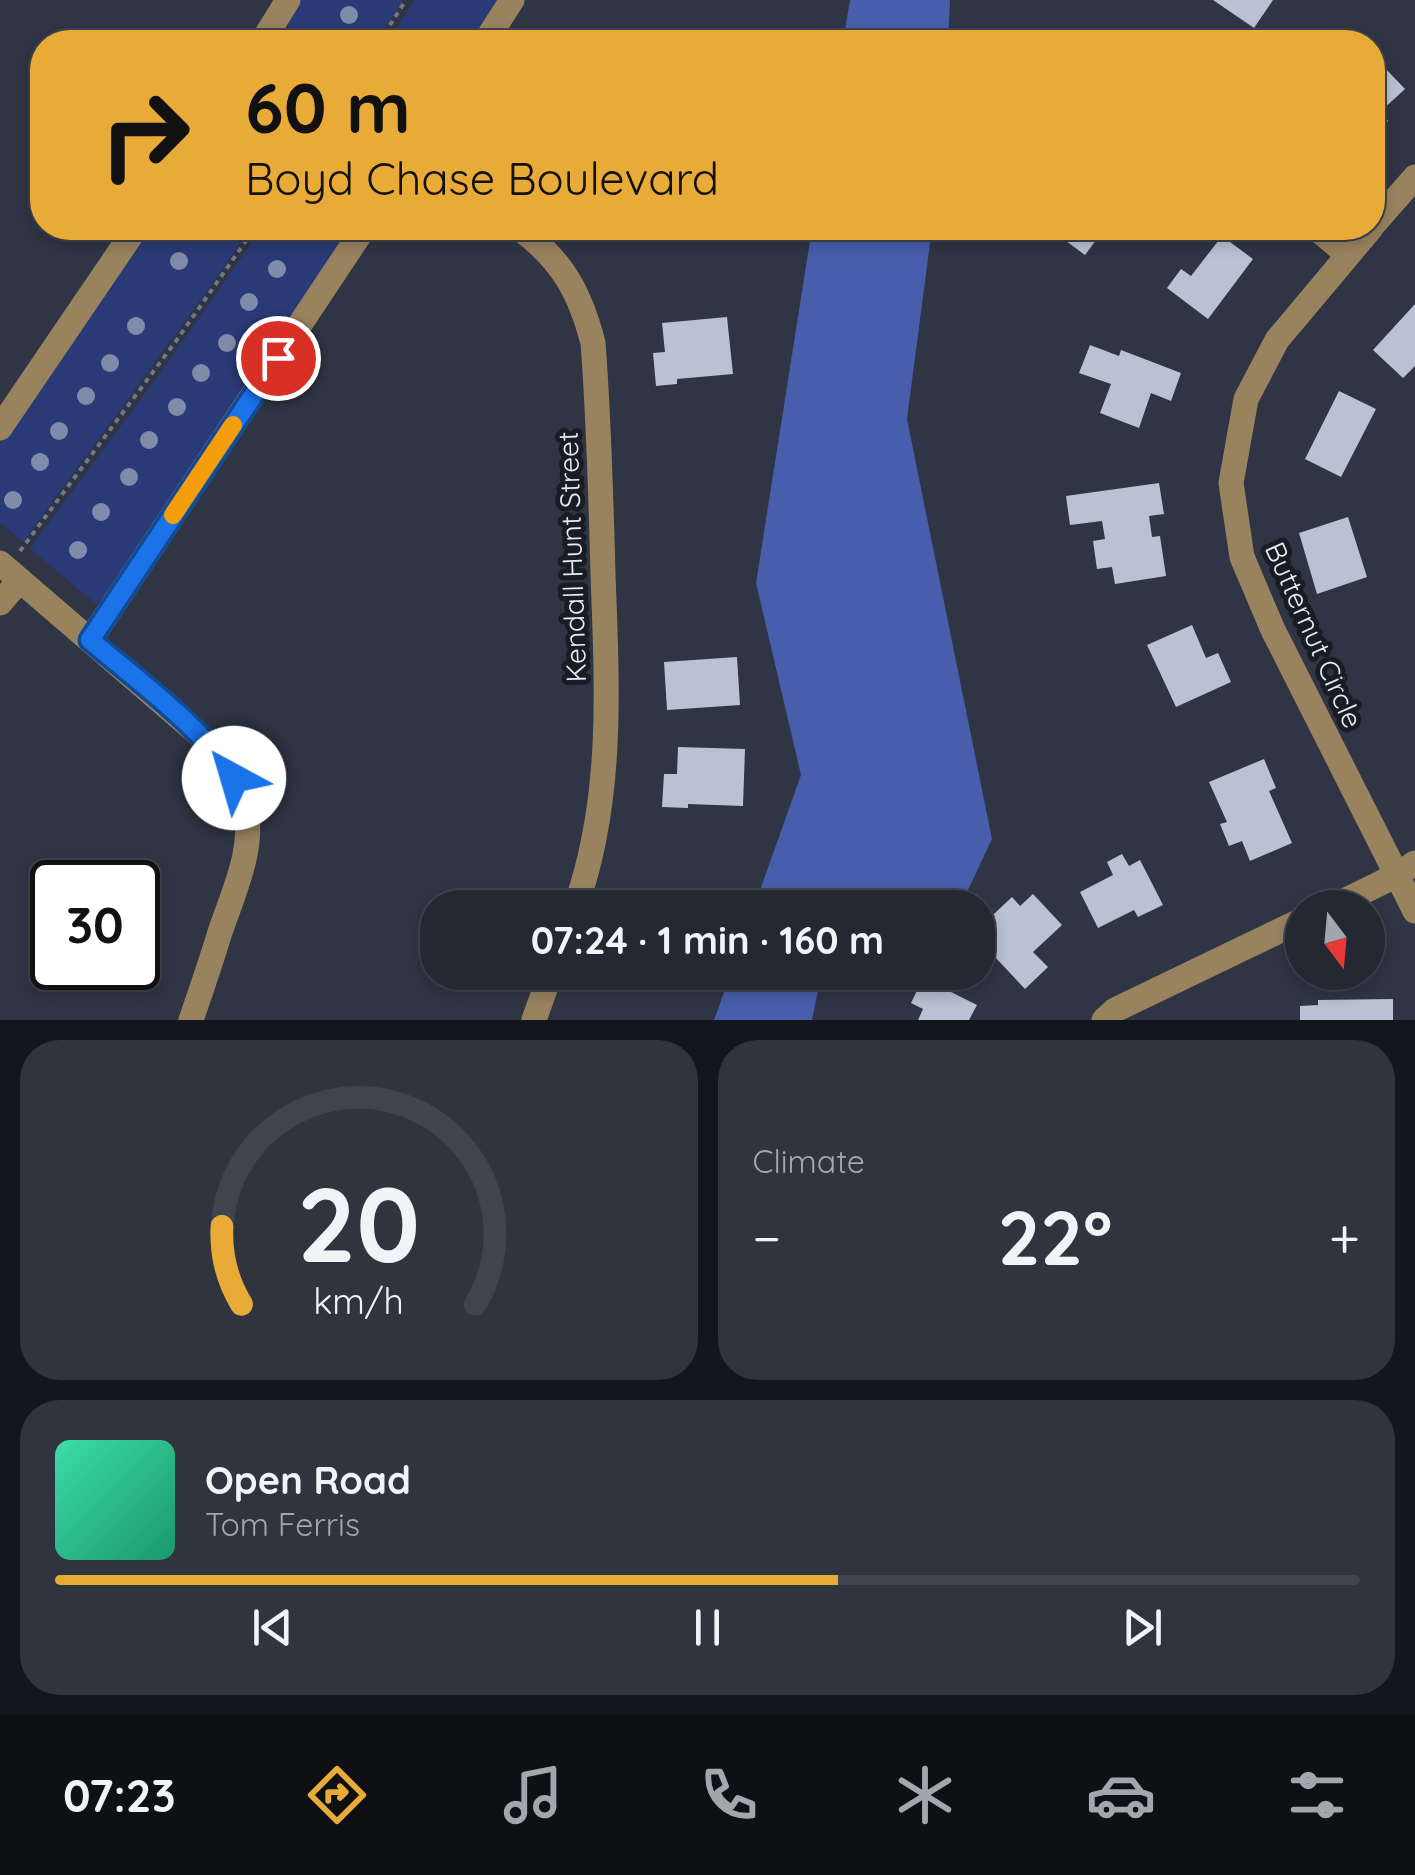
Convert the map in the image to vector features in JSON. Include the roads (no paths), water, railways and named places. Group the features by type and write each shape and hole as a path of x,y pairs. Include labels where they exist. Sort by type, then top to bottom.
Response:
{"street":[{"path":"269,30 288,0"},
{"path":"492,30 512,0"},
{"name":"Butternut Circle","path":"1385,212 1415,177"},
{"path":"0,428 128,240"},
{"path":"90,640 356,240"},
{"name":"Kendall Hunt Street","path":"536,240 558,263 574,288 586,317 596,372 606,676 605,765 593,850 581,890"},
{"path":"1330,240 1348,255"},
{"name":"Butternut Circle","path":"1361,240 1278,340 1246,399 1231,483 1242,556 1273,630 1406,869 1415,912"},
{"path":"0,602 9,570 194,730 220,756 234,778 244,801 248,825 244,860 191,1020"},
{"path":"1365,890 1406,869"},
{"path":"1104,1020 1115,1010 1285,928"},
{"path":"534,1020 545,990"}]}
